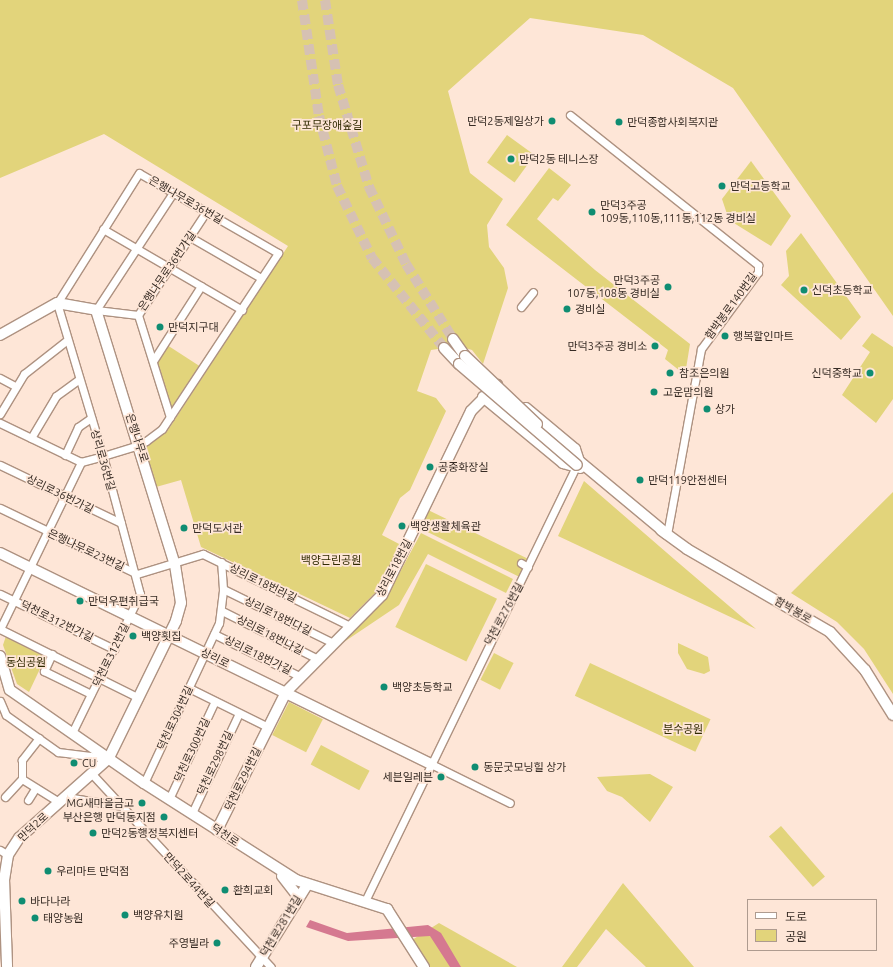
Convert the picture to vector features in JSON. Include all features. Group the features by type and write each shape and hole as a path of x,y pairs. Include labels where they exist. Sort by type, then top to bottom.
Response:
{"main road":[{"path":"0,336 57,303 96,310"},
{"name":"은행나무로","path":"96,310 175,565 181,603 169,636 109,758"},
{"path":"453,339 462,360"},
{"path":"444,348 462,360"},
{"name":"함박봉로","path":"462,360 578,463 666,534 830,632 865,670 893,715"},
{"name":"상리로18번길","path":"286,692 382,595 459,435 483,397 498,384 576,449 578,463"},
{"path":"483,397 563,463 578,463"},
{"name":"상리로","path":"0,553 429,763"},
{"name":"덕천로","path":"0,656 10,690 144,783 264,861 306,885 365,901 387,909 424,967"},
{"name":"덕천로294번길","path":"217,830 286,692"},
{"name":"만덕2로","path":"5,965 2,906 4,852 109,758"},
{"path":"264,861 288,882 297,895 294,905"},
{"name":"덕천로281번길","path":"259,963 306,885"}],"street":[{"name":"함박봉로140번길","path":"570,115 758,265 758,272 701,350 666,534"},
{"name":"은행나무로36번길","path":"57,303 139,173 278,253 242,310 156,436 139,445 81,462"},
{"path":"138,315 96,310 173,193"},
{"name":"은행나무로36번가길","path":"170,417 138,315 206,212"},
{"path":"103,229 242,310"},
{"path":"190,237 261,278"},
{"path":"153,361 202,286"},
{"path":"521,307 533,292"},
{"name":"상리로36번길","path":"57,303 66,341 103,456 121,523 137,574 140,594 130,616"},
{"path":"0,414 16,386 38,360 66,341"},
{"path":"0,378 16,386"},
{"path":"31,438 56,396 78,380"},
{"path":"65,455 78,427 91,418"},
{"path":"0,423 81,462 0,629 139,698"},
{"name":"덕천로276번길","path":"365,901 429,763 528,567 578,463"},
{"name":"상리로36번가길","path":"0,465 121,523"},
{"name":"은행나무로23번길","path":"0,508 137,574 175,565"},
{"name":"상리로18번라길","path":"175,565 203,554 350,626"},
{"name":"덕천로304번길","path":"144,783 214,634 222,611 223,589 221,562"},
{"path":"521,563 528,567"},
{"name":"상리로18번다길","path":"223,589 333,643"},
{"name":"덕천로312번가길","path":"0,594 114,649"},
{"name":"상리로18번나길","path":"222,611 318,659"},
{"name":"덕천로312번길","path":"72,733 130,616"},
{"name":"상리로18번가길","path":"214,634 301,676"},
{"name":"덕천로312번길","path":"52,654 44,671 92,694"},
{"path":"189,688 268,727"},
{"path":"0,701 6,715 58,752 109,758"},
{"name":"덕천로300번길","path":"169,798 215,701"},
{"name":"덕천로298번길","path":"192,813 239,713"},
{"path":"5,797 22,779 22,760 39,738"},
{"path":"429,763 510,803"},
{"name":"만덕2로44번길","path":"92,774 122,806 259,963 271,967"},
{"path":"22,779 35,789 63,799 122,806"},
{"path":"28,800 35,789"}],"green space":[{"name":"구포무장애숲길","path":"0,0 893,0 893,316 733,88 643,35 530,18 448,91 470,173 503,199 487,225 489,247 504,268 508,288 483,364 472,350 459,346 431,350 417,391 436,398 446,411 410,490 400,498 382,535 401,545 377,591 350,618 201,547 181,480 156,487 144,448 168,430 288,246 104,134 0,178"},
{"name":"만덕2동 테니스장","path":"507,135 535,155 515,182 487,163"},
{"path":"751,161 791,216 771,246 729,220 722,199"},
{"path":"549,168 571,185 558,201 553,198 537,219 595,270 690,344 685,375 665,359 668,350 506,225"},
{"path":"801,233 861,317 841,340 781,285 789,276 786,251"},
{"name":"신덕중학교","path":"872,333 893,347 893,399 876,423 842,395 870,352 862,346"},
{"path":"167,345 201,367 172,409 156,363"},
{"path":"584,481 674,559 756,629 558,536"},
{"path":"893,492 893,694 864,649 837,622 791,593"},
{"path":"424,508 527,558 519,576 415,526"},
{"path":"421,533 513,579 506,593 428,554 399,605 338,646 385,600"},
{"path":"426,564 497,599 466,662 395,627"},
{"name":"동심공원","path":"6,636 47,654 29,692 17,684 3,645"},
{"path":"678,643 708,657 710,671 704,674 687,669 678,653"},
{"path":"494,653 514,663 500,690 480,680"},
{"name":"분수공원","path":"590,663 711,719 695,752 575,696"},
{"path":"289,702 323,719 306,752 272,735"},
{"path":"321,745 370,771 359,790 311,764"},
{"path":"650,774 673,787 650,822 622,797 607,791 597,777"},
{"path":"781,826 825,877 813,887 769,836"},
{"path":"623,883 694,967 646,967 606,929 577,967 562,967"},
{"path":"439,923 517,967 429,967 412,940"}],"shaded area":[{"path":"310,920 347,933 428,925 441,933 461,967 450,967 430,936 348,941 306,927"}],"tunnel":[{"path":"302,0 319,116 337,186 372,258 444,348"},
{"path":"325,0 338,85 369,187 406,264 453,339"}],"place":[{"name":"만덕2동제일상가","path":"552,121"},
{"name":"만덕종합사회복지관","path":"619,122"},
{"name":"만덕2동 테니스장","path":"511,159"},
{"name":"만덕고등학교","path":"722,186"},
{"name":"만덕3주공 109동,110동,111동,112동 경비실","path":"592,212"},
{"name":"만덕3주공 107동,108동 경비실","path":"668,287"},
{"name":"신덕초등학교","path":"804,290"},
{"name":"경비실","path":"567,309"},
{"name":"만덕지구대","path":"160,327"},
{"name":"행복할인마트","path":"725,336"},
{"name":"만덕3주공 경비소","path":"655,346"},
{"name":"참조은의원","path":"670,373"},
{"name":"신덕중학교","path":"870,373"},
{"name":"고운맘의원","path":"654,392"},
{"name":"상가","path":"707,409"},
{"name":"공중화장실","path":"430,467"},
{"name":"만덕119안전센터","path":"640,480"},
{"name":"백양생활체육관","path":"402,526"},
{"name":"만덕도서관","path":"184,528"},
{"name":"만덕우편취급국","path":"80,601"},
{"name":"백양횟집","path":"133,636"},
{"name":"백양초등학교","path":"384,687"},
{"name":"CU","path":"74,763"},
{"name":"동문굿모닝힐 상가","path":"475,767"},
{"name":"세븐일레븐","path":"441,777"},
{"name":"MG새마을금고","path":"142,803"},
{"name":"부산은행 만덕동지점","path":"164,817"},
{"name":"만덕2동행정복지센터","path":"93,833"},
{"name":"우리마트 만덕점","path":"48,871"},
{"name":"환희교회","path":"225,890"},
{"name":"바다나라","path":"22,901"},
{"name":"백양유치원","path":"125,915"},
{"name":"태양농원","path":"35,918"},
{"name":"주영빌라","path":"217,943"}],"park label":[{"name":"백양근린공원","path":"331,560"}]}
